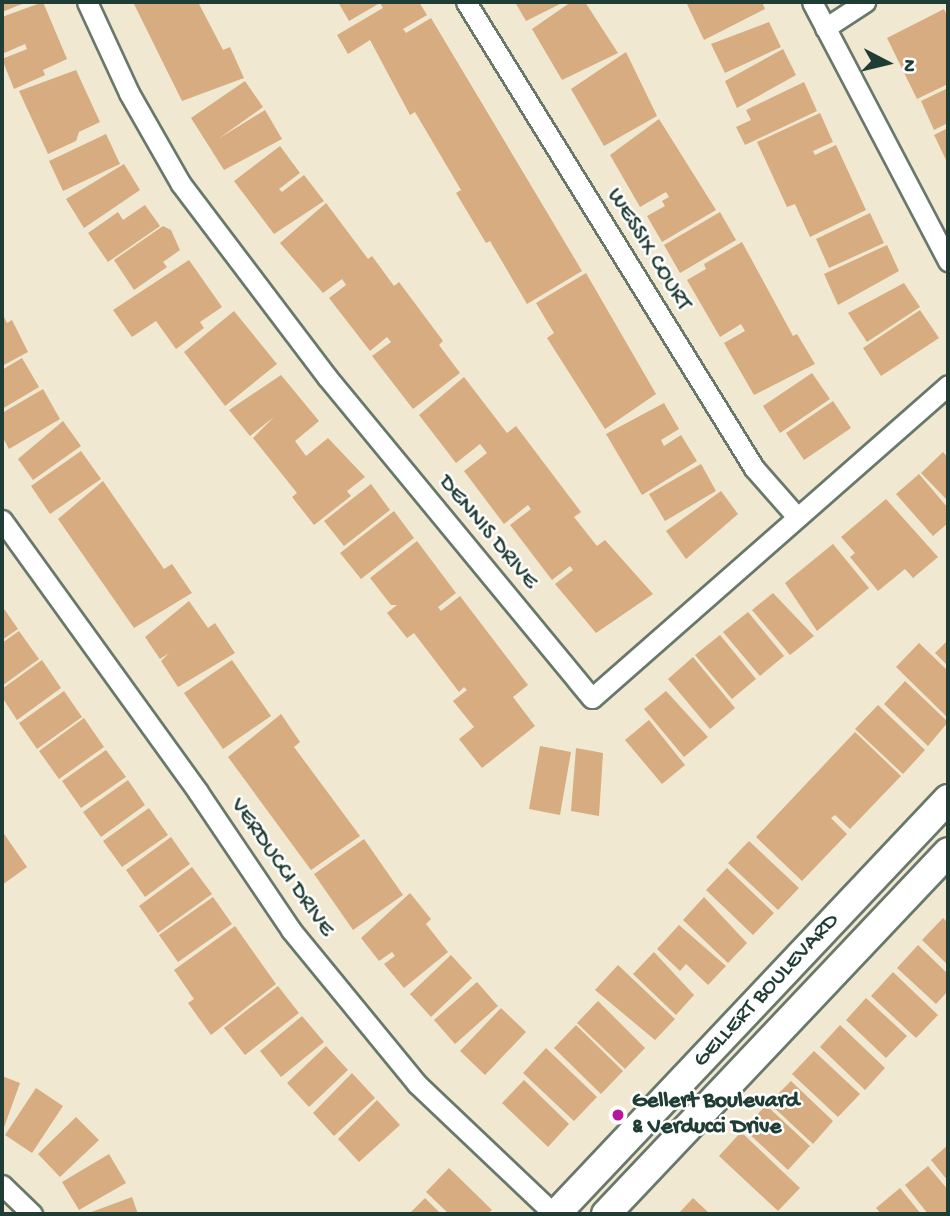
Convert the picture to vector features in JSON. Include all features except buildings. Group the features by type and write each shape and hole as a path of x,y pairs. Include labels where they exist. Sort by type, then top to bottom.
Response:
{"main road":[{"name":"GELLERT BOULEVARD","path":"555,1214 948,799"},
{"name":"GELLERT BOULEVARD","path":"606,1214 948,852"}],"street":[{"name":"DENNIS DRIVE","path":"87,2 129,93 181,184 327,377 593,698 948,384"},
{"name":"WESSIX COURT","path":"466,2 754,468 797,517"},
{"path":"812,2 948,261"},
{"path":"825,28 865,2"},
{"name":"VERDUCCI DRIVE","path":"2,520 198,792 291,930 417,1084 555,1214"},
{"path":"2,1185 32,1214"}],"place":[{"name":"Gellert Boulevard & Verducci Drive","path":"618,1115"}]}
